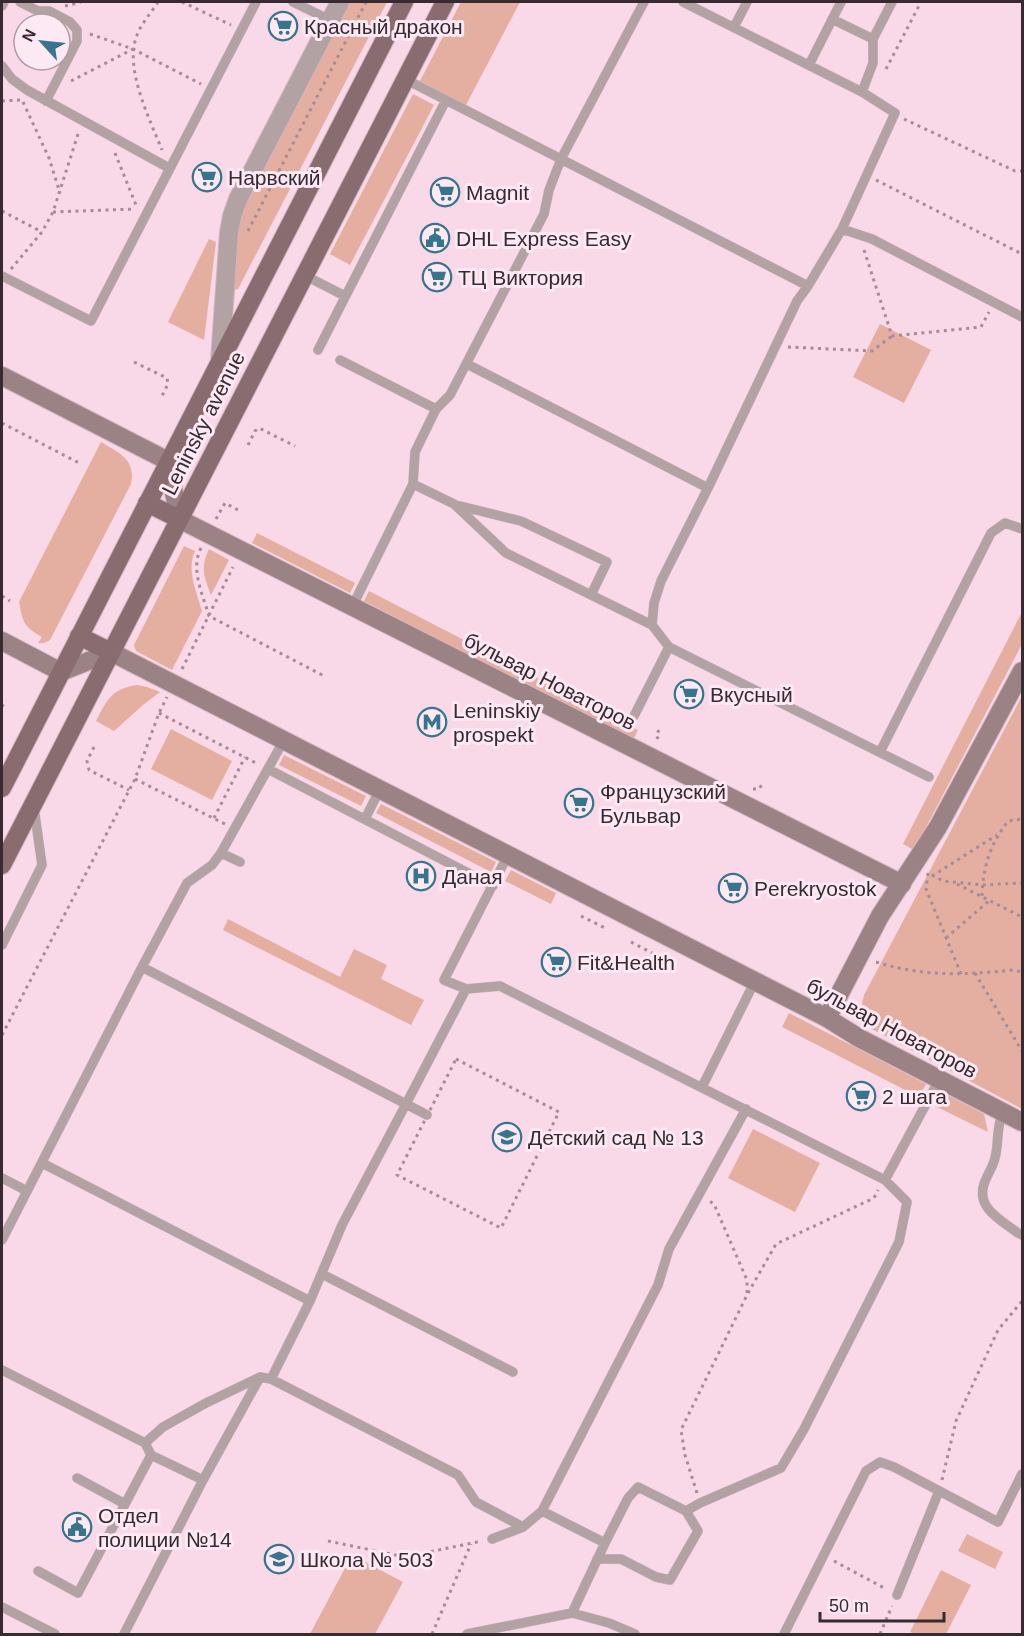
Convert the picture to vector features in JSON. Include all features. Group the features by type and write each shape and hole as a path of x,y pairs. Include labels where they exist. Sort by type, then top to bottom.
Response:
{"main road":[{"name":"Leninsky avenue","path":"2,788 404,2"},
{"name":"Leninsky avenue","path":"2,865 445,2"},
{"path":"147,503 179,519"},
{"path":"79,636 111,652"}],"street":[{"path":"220,360 232,216 238,199 340,2"},
{"path":"2,376 168,462 179,519"},
{"name":"бульвар Новаторов","path":"179,519 902,884"},
{"path":"2,641 61,672 111,652"},
{"name":"бульвар Новаторов","path":"111,652 827,1018 859,1038 1023,1122"},
{"path":"827,1018 880,916 938,827 1023,671"}],"lane":[{"path":"2,6 4,2"},
{"path":"20,2 38,11 49,11 70,22 77,30 77,41 49,96"},
{"path":"3,276 91,321 255,2"},
{"path":"293,2 330,20"},
{"path":"352,607 413,484 415,452 436,409 450,395 467,364 544,214 549,190 561,159 644,2"},
{"path":"652,625 654,603 661,580 708,488 797,301 842,230 896,112 862,92 683,2"},
{"path":"734,27 747,2"},
{"path":"809,65 841,2"},
{"path":"862,92 873,63 873,39 892,2"},
{"path":"832,20 873,39"},
{"path":"2,66 12,80 49,96 82,120 169,168"},
{"path":"405,79 808,286"},
{"path":"318,350 446,100"},
{"path":"842,230 872,238 1023,317"},
{"path":"304,275 345,296"},
{"path":"340,360 436,409"},
{"path":"467,364 708,488"},
{"path":"413,484 454,504 521,521 607,562 591,595"},
{"path":"454,504 506,553 652,625 669,646 929,777"},
{"path":"880,752 991,533 1005,523 1023,529"},
{"path":"634,716 669,646"},
{"path":"2,1240 187,883 212,865 221,854 284,740"},
{"path":"268,769 493,886"},
{"path":"365,819 380,789"},
{"path":"2,945 42,865 33,802"},
{"path":"221,854 240,862"},
{"path":"508,855 444,980 466,989 500,986 885,1180 907,1202 899,1242 804,1429 781,1468 686,1511"},
{"path":"142,967 427,1115"},
{"path":"702,1087 755,981"},
{"path":"271,1379 310,1301 342,1225 466,989"},
{"path":"885,1180 939,1080"},
{"path":"492,1539 523,1527 542,1511 658,1286 669,1249 746,1109"},
{"path":"1003,1112 998,1122 995,1160 983,1185 982,1200 988,1211 1023,1235"},
{"path":"42,1163 310,1301"},
{"path":"2,1178 27,1191"},
{"path":"322,1274 513,1372"},
{"path":"2,1370 145,1443 151,1455 203,1480"},
{"path":"145,1443 163,1427 206,1403 260,1377 271,1379 458,1475 476,1502 523,1527"},
{"path":"124,1635 203,1480 260,1377"},
{"path":"38,1571 78,1593 151,1455"},
{"path":"784,1635 866,1471 880,1462 894,1467 998,1522 1023,1474"},
{"path":"77,1478 125,1504"},
{"path":"572,1613 597,1559 628,1498 638,1487 686,1511 698,1530 670,1580 656,1577 621,1559 597,1559"},
{"path":"897,1595 939,1491"},
{"path":"542,1511 605,1543"},
{"path":"2,1607 56,1635"},
{"path":"467,1635 572,1613 609,1623 635,1635"}],"path":[{"path":"158,2 137,36 133,49 133,63 143,101 169,168"},
{"path":"182,2 241,30"},
{"path":"247,233 366,2"},
{"path":"881,78 921,2"},
{"path":"77,30 133,49 211,88"},
{"path":"49,96 133,49"},
{"path":"2,101 22,100 49,158 60,193"},
{"path":"896,112 907,121 1015,171 1023,171"},
{"path":"3,276 42,232 60,193 82,120"},
{"path":"52,212 138,209 107,134"},
{"path":"867,176 1023,254"},
{"path":"2,211 42,232"},
{"path":"859,234 892,336"},
{"path":"775,346 873,351 892,336 981,327 994,302"},
{"path":"134,362 167,378 168,384 161,398"},
{"path":"2,423 81,464"},
{"path":"248,445 259,428 295,446"},
{"path":"215,521 225,503 238,510"},
{"path":"203,544 197,556 196,566 209,616 326,677"},
{"path":"180,674 233,567"},
{"path":"2,596 10,601"},
{"path":"2,1035 135,779 159,713 169,695"},
{"path":"2,707 5,700"},
{"path":"159,713 268,769"},
{"path":"659,730 656,736 666,749"},
{"path":"94,747 87,761 90,770 129,790"},
{"path":"214,818 245,757"},
{"path":"135,779 236,829"},
{"path":"752,789 759,789 763,783"},
{"path":"982,896 991,848 1008,821 1023,819"},
{"path":"932,876 998,835"},
{"path":"961,974 926,889 928,873 943,882 983,885 1023,884"},
{"path":"954,882 1023,917"},
{"path":"946,938 990,900"},
{"path":"581,916 607,930"},
{"path":"631,942 656,956"},
{"path":"859,957 920,973 961,974 1013,970 1023,972"},
{"path":"975,973 1023,1051"},
{"path":"456,1059 559,1112 501,1228 397,1175 427,1115 456,1059"},
{"path":"699,1194 714,1204 747,1280 747,1295"},
{"path":"700,1503 685,1455 681,1430 747,1295 776,1244 869,1200"},
{"path":"939,1491 956,1421 998,1330 1023,1301"},
{"path":"328,1541 405,1557 492,1539"},
{"path":"432,1635 471,1544"},
{"path":"824,1556 897,1595 880,1635"}],"shaded area":[{"path":"349,2 387,2 238,289 231,291 235,234 245,204"},
{"path":"461,2 520,2 466,105 420,81"},
{"path":"413,94 434,105 350,265 330,254"},
{"path":"209,239 216,242 204,340 168,322"},
{"path":"880,324 931,350 904,403 853,377"},
{"path":"101,442 125,458 131,468 131,484 50,640 38,643 42,637 25,623 19,602"},
{"path":"257,533 355,583 350,593 252,543"},
{"path":"184,546 195,551 192,574 202,611 172,670 136,651 134,645"},
{"path":"209,549 229,560 211,595 204,572"},
{"path":"369,591 638,730 633,740 364,601"},
{"path":"1022,612 1022,644 914,850 903,844"},
{"path":"137,685 160,692 114,731 96,721 111,697 121,689"},
{"path":"1022,696 1022,1109 872,1029 864,1017 862,1005 864,995"},
{"path":"171,729 232,761 212,800 151,769"},
{"path":"284,755 366,796 361,806 279,765"},
{"path":"381,804 496,862 491,872 376,813"},
{"path":"511,870 556,893 551,904 505,881"},
{"path":"228,919 340,977 354,949 387,965 381,979 424,1000 411,1025 223,930"},
{"path":"789,1013 926,1084 919,1097 782,1027"},
{"path":"942,1092 984,1114 988,1132 935,1106"},
{"path":"753,1129 820,1163 795,1212 728,1178"},
{"path":"967,1534 1003,1552 995,1569 958,1551"},
{"path":"352,1555 403,1582 375,1634 310,1634"},
{"path":"941,1570 971,1585 946,1634 910,1632"}],"place":[{"name":"Красный дракон","path":"283,26"},
{"name":"Нарвский","path":"207,177"},
{"name":"Magnit","path":"445,192"},
{"name":"DHL Express Easy","path":"435,238"},
{"name":"ТЦ Виктория","path":"437,277"},
{"name":"Вкусный","path":"689,694"},
{"name":"Leninskiy prospekt","path":"432,722"},
{"name":"Французский Бульвар","path":"579,803"},
{"name":"Даная","path":"421,876"},
{"name":"Perekryostok","path":"733,888"},
{"name":"Fit&Health","path":"556,962"},
{"name":"2 шага","path":"861,1096"},
{"name":"Детский сад № 13","path":"507,1137"},
{"name":"Отдел полиции №14","path":"77,1527"},
{"name":"Школа № 503","path":"279,1559"}]}
